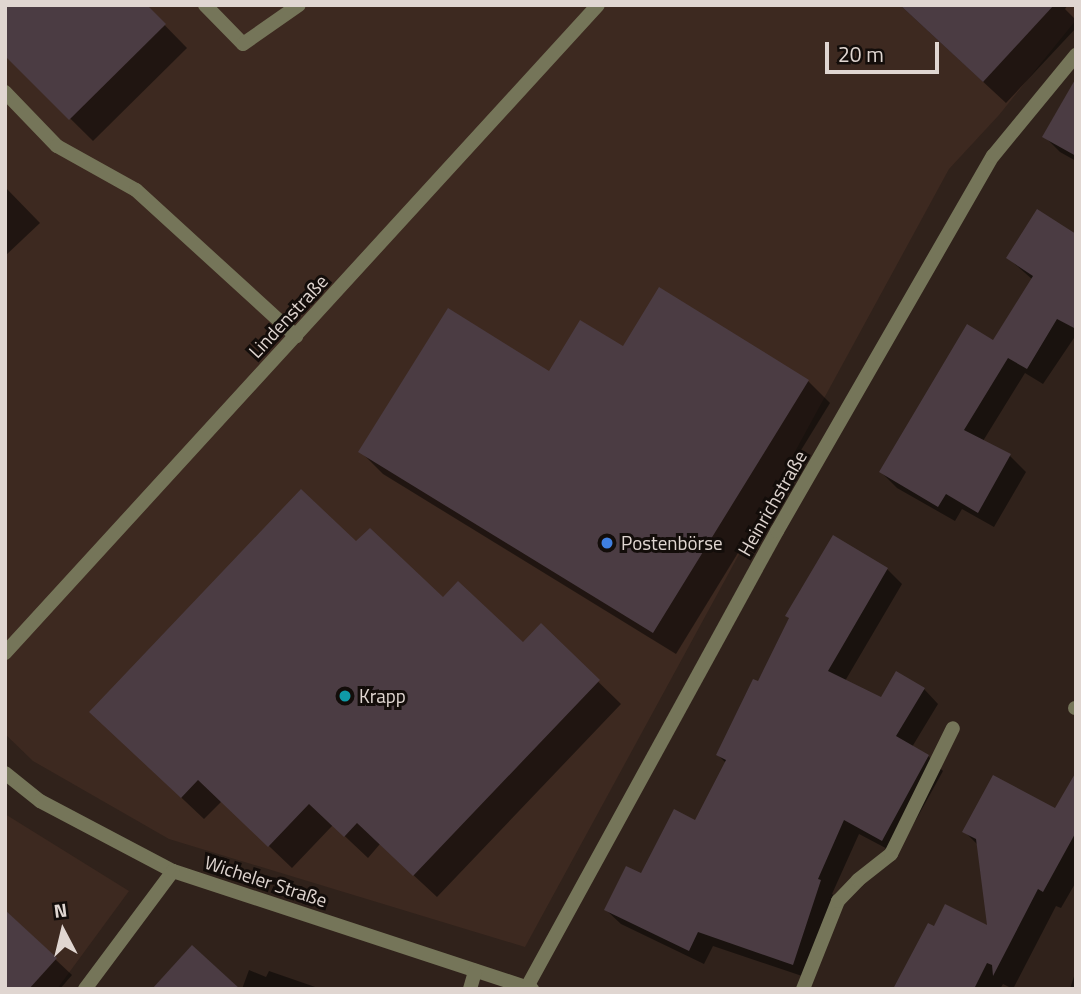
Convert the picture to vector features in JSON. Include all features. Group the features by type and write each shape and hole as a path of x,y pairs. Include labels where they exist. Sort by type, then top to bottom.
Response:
{"street":[{"path":"205,5 243,44 299,5"},
{"name":"Lindenstraße","path":"5,653 598,5"},
{"name":"Heinrichstraße","path":"530,988 777,531 993,156 1076,55"},
{"path":"5,92 57,146 136,190 296,336"},
{"path":"803,989 838,901 891,854 953,728"},
{"name":"Wicheler Straße","path":"5,773 40,801 173,871 530,988"},
{"path":"86,989 173,871"},
{"path":"470,989 475,971"}],"shaded area":[{"path":"5,5 1076,5 1076,20 999,115 949,169 525,947 169,839 33,761 5,734"},
{"path":"5,814 129,891 57,989 5,989"}],"building":[{"path":"5,5 147,5 166,24 69,120 5,56"},
{"path":"900,5 1054,5 983,82"},
{"path":"1076,78 1076,156 1042,137"},
{"path":"1037,209 1076,234 1076,329 1057,319 1027,369 1008,358 964,430 1011,454 978,513 946,494 938,507 879,472 967,324 993,340 1033,276 1006,258"},
{"name":"Postenbörse","path":"659,287 809,380 653,633 358,452 448,308 549,371 580,320 623,346"},
{"name":"Krapp","path":"301,489 356,541 370,528 443,597 458,581 523,642 541,623 600,680 413,876 357,823 344,837 309,804 268,847 198,780 181,798 89,712"},
{"path":"833,535 888,568 828,671 881,697 896,671 925,688 896,736 929,755 882,841 844,820 818,879 821,880 793,965 698,932 689,951 604,910 626,866 641,873 674,809 695,820 726,760 716,755 753,679 758,681 789,618 785,616"},
{"path":"1076,772 1076,832 1043,892 1038,889 993,976 992,965 987,963 974,989 893,989 928,923 934,926 945,904 987,925 976,839 962,832 993,775 1055,808"},
{"path":"5,910 57,958 29,989 5,989"},
{"path":"192,945 240,989 152,989"}],"place":[{"name":"Postenbörse","path":"607,543"},
{"name":"Krapp","path":"345,696"}]}
